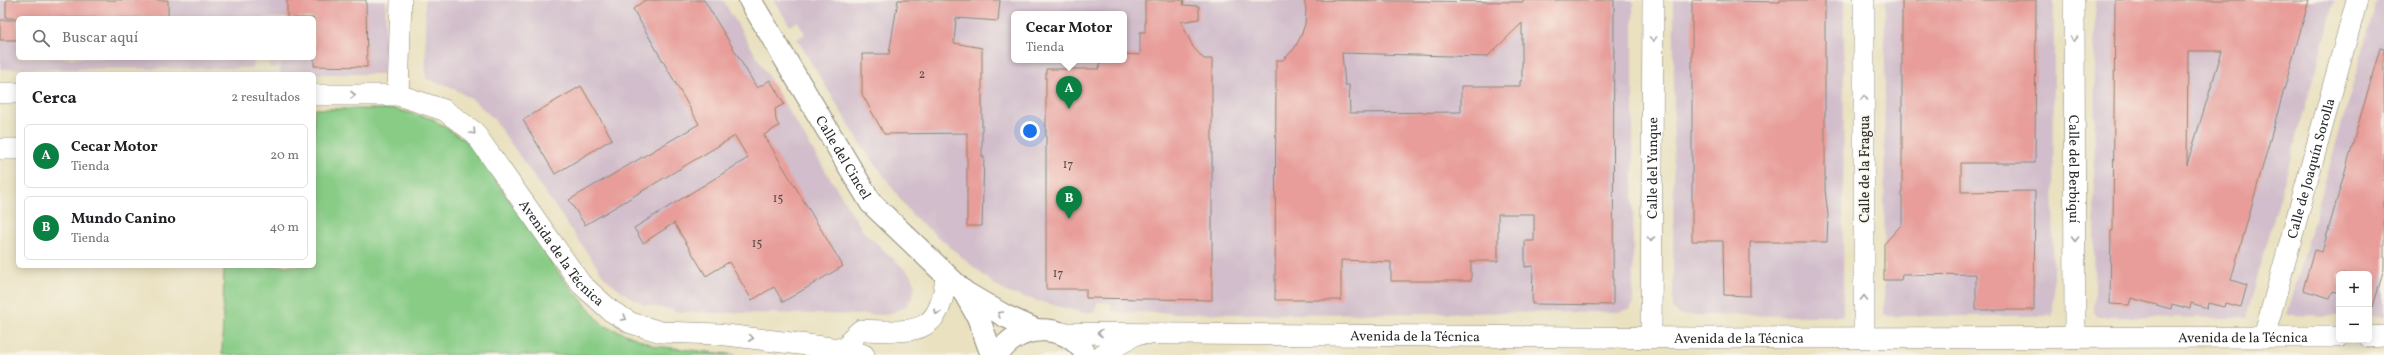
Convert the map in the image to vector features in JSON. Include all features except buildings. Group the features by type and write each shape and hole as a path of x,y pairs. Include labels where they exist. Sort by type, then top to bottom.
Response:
{"street":[{"path":"398,95 401,0"},
{"name":"Calle del Cincel","path":"750,0 871,203 964,292"},
{"name":"Calle del Yunque","path":"1651,336 1653,0"},
{"name":"Calle de la Fragua","path":"1864,0 1864,337"},
{"name":"Calle del Berbiquí","path":"2074,0 2075,338"},
{"name":"Calle de Joaquín Sorolla","path":"2264,337 2357,0"},
{"path":"0,93 16,93"},
{"name":"Avenida de la Técnica","path":"316,95 398,95 444,110 474,132 581,284 611,311 631,323 661,332 718,334 856,352 852,338 861,330 909,330 924,326 935,317 944,298 946,274"},
{"path":"0,149 16,149"},
{"path":"964,292 1005,316 1036,330"},
{"path":"964,292 978,317 992,355"},
{"path":"998,355 1010,340 1036,330 1049,330 1062,334 1074,341 1086,355"},
{"path":"1102,355 1139,333"},
{"name":"Avenida de la Técnica","path":"1062,334 1139,333 2075,338 2336,337"},
{"path":"2372,337 2384,336"}],"shaded area":[{"path":"0,0 386,0 384,74 316,74 316,72 280,72 280,60 316,60 316,16 16,16 16,60 254,60 253,68 0,69"},
{"path":"425,0 723,0 793,118 863,231 911,275 915,286 912,298 905,307 887,315 674,312 673,310 644,305 624,293 605,278 493,118 473,100 449,86 426,79"},
{"path":"774,0 1633,0 1633,303 1630,309 1620,312 1241,314 1111,312 1111,303 1097,302 1096,312 1083,313 1008,293 994,284 912,215 862,146 797,39 805,34 798,21 790,26"},
{"path":"1674,0 1844,0 1843,316 1679,315 1673,309"},
{"path":"1885,0 2054,0 2053,316 1884,316"},
{"path":"2095,0 2335,0 2246,318 2098,317 2094,312"},
{"path":"2377,0 2384,0 2384,316 2372,316 2372,271 2336,271 2336,316 2287,315"},
{"path":"254,60 279,60 279,67 269,68 269,62"}],"green space":[{"path":"316,109 394,109 433,119 472,145 560,275 603,325 655,346 735,355 222,355 224,268 316,268"}],"place":[{"name":"Cecar Motor","path":"1069,109"},
{"name":"Mundo Canino","path":"1069,219"}]}
